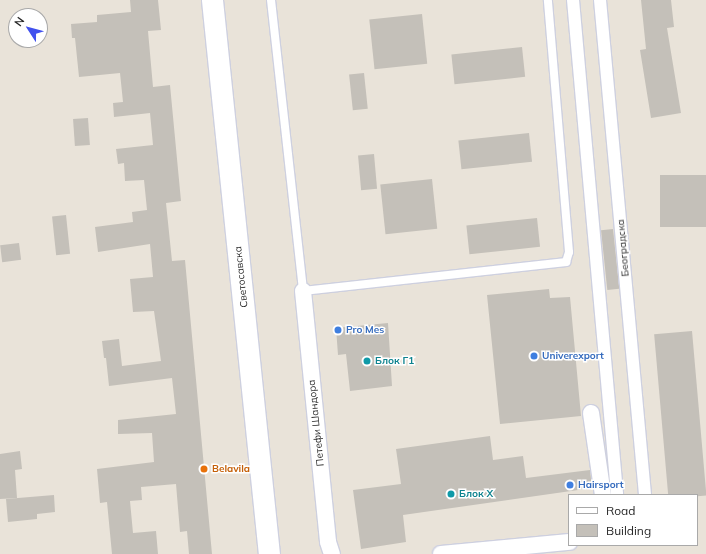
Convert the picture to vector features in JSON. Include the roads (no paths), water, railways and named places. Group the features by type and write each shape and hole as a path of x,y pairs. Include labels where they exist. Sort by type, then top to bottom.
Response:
{"street":[{"name":"Светосавска","path":"212,0 269,554"},
{"path":"573,0 617,494"},
{"name":"Београдска","path":"600,0 645,494"},
{"name":"Петефи Шандора","path":"303,291 328,542 332,554"},
{"path":"591,413 602,494"},
{"path":"441,554 568,542"}],"lane":[{"path":"271,0 303,291 566,262 569,252 548,0"}],"place":[{"name":"Pro Mes","path":"338,330"},
{"name":"Univerexport","path":"534,356"},
{"name":"Блок Г1","path":"367,361"},
{"name":"Belavila","path":"204,469"},
{"name":"Hairsport","path":"570,485"},
{"name":"Блок Х","path":"451,494"}]}
